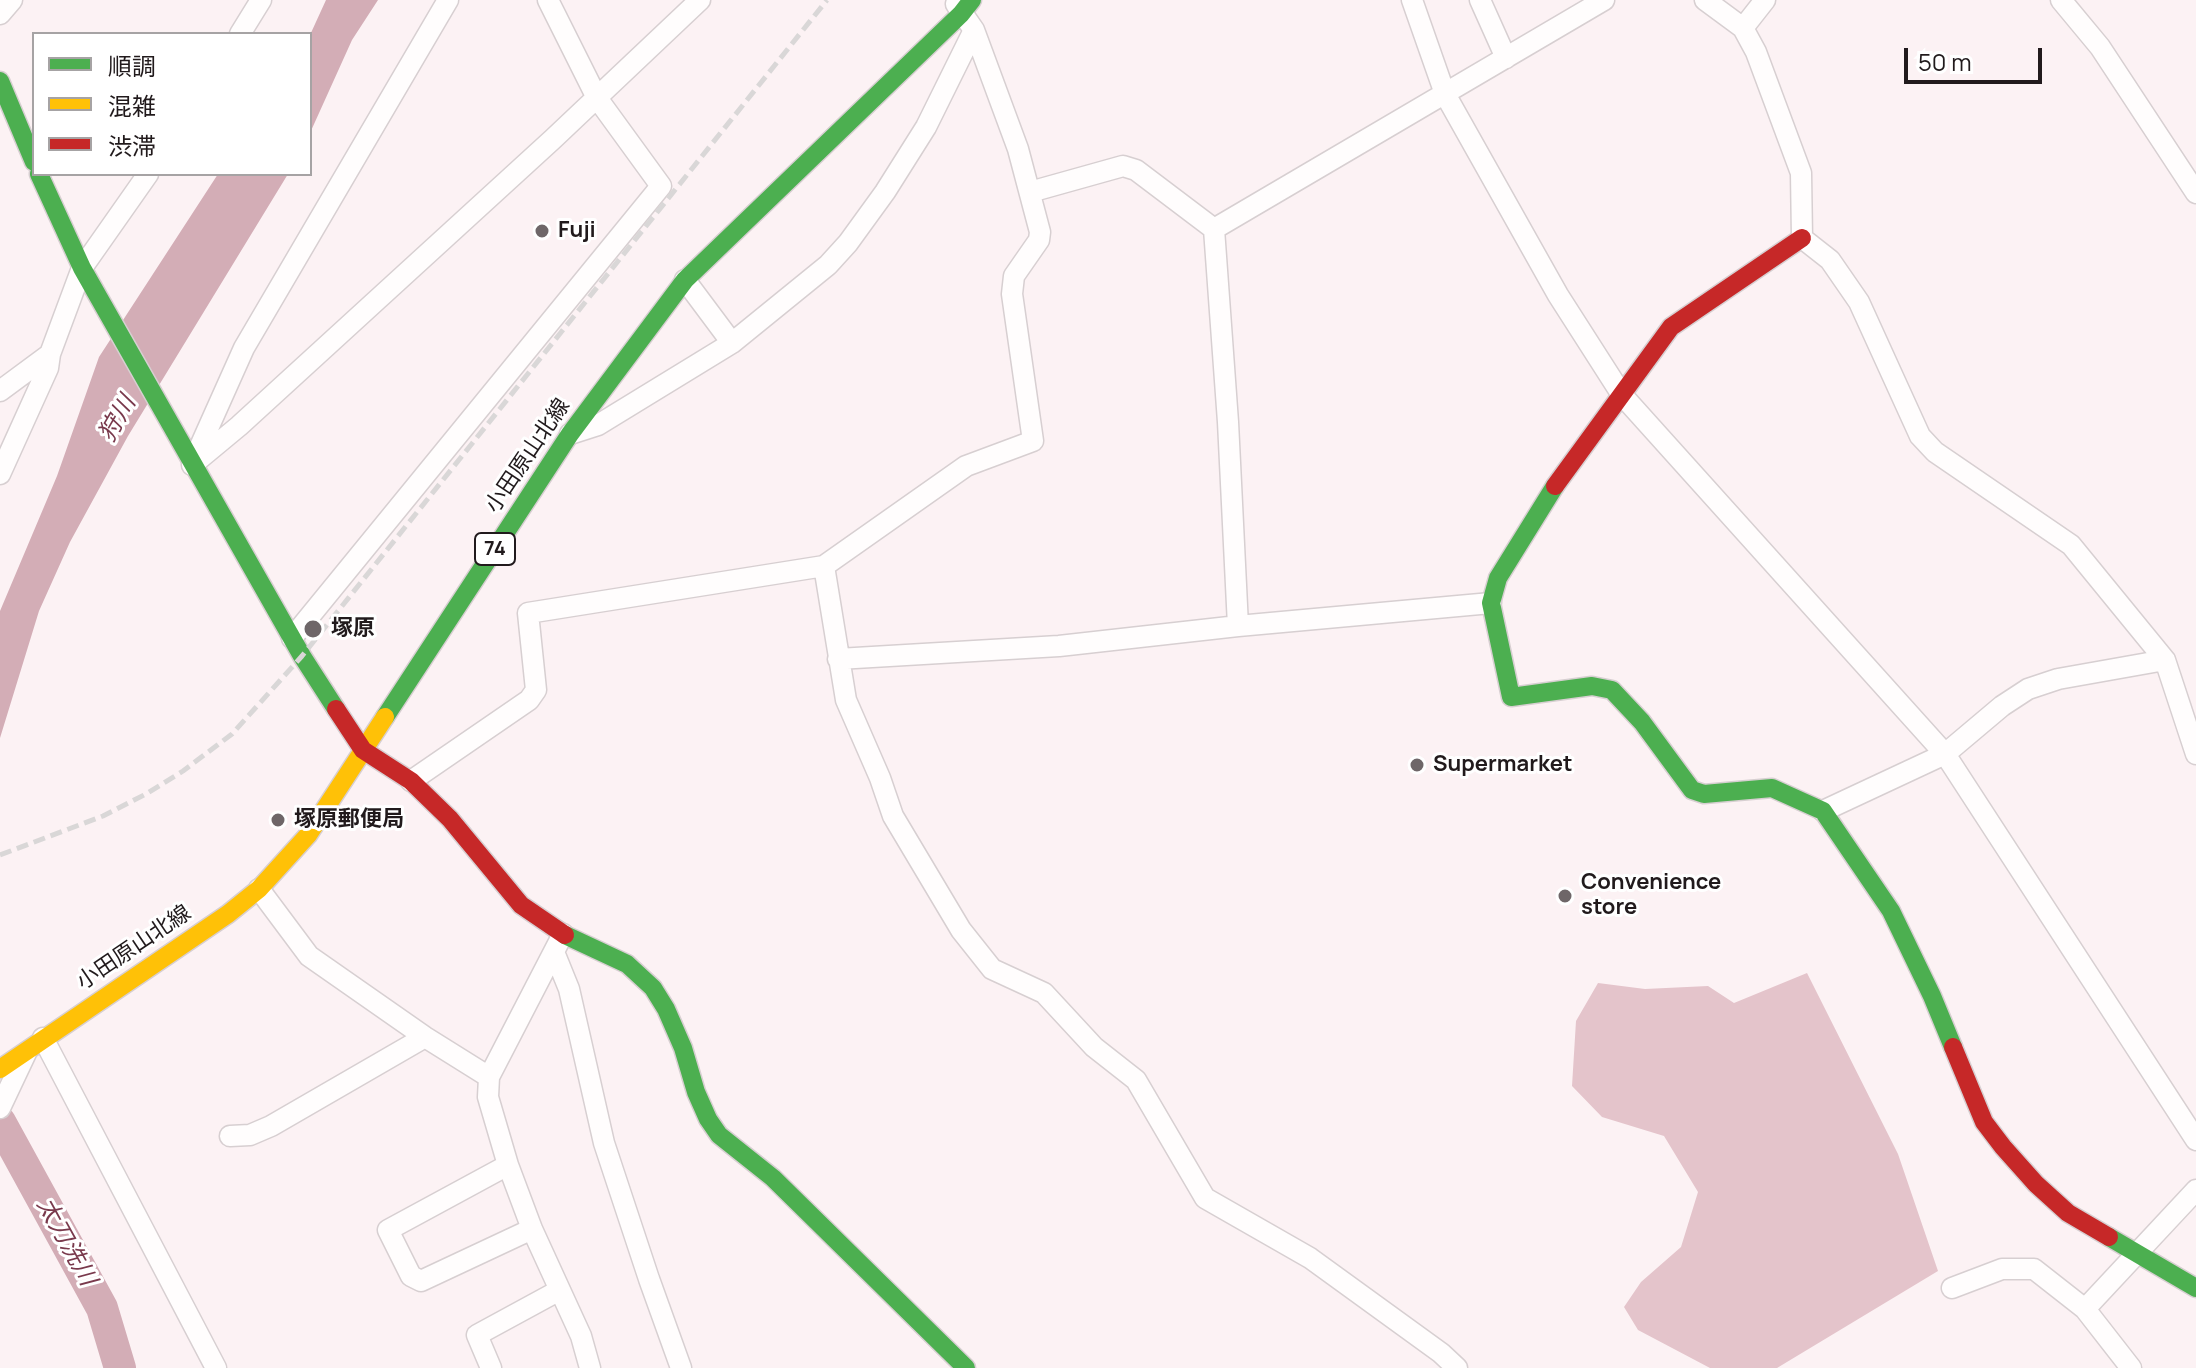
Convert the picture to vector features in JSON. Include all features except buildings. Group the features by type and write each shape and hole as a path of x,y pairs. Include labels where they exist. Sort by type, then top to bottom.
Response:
{"street":[{"path":"0,14 12,0"},
{"path":"241,32 261,0"},
{"path":"192,465 244,348 448,0"},
{"path":"292,638 661,186 597,98 548,0"},
{"path":"192,465 239,426 700,0"},
{"path":"1412,0 1445,94 1572,320 1622,395 1945,754 2196,1140"},
{"path":"1480,0 1506,58"},
{"path":"1214,229 1604,0"},
{"path":"1705,0 1743,28 1767,79 1801,173 1802,238"},
{"path":"1743,28 1765,0"},
{"path":"2061,0 2100,47 2196,193"},
{"path":"411,781 529,700 536,690 528,613 824,566 966,466 1033,441 1012,294 1014,276 1039,240 1040,232 1018,149 965,11"},
{"path":"570,434 598,425 732,343 828,265 885,192 926,127 965,11"},
{"name":"小田原山北線","path":"0,1069 228,914 259,889 308,835 570,434 652,321 685,280 965,11"},
{"path":"0,81 32,157"},
{"path":"1030,192 1123,166 1136,170 1214,229 1238,626"},
{"path":"40,176 82,268 192,465 292,638 363,750 411,781 450,819 521,905 558,943 627,964 653,988 683,1048 708,1119 719,1135 773,1178 966,1368"},
{"path":"0,474 48,368 50,354 82,268 147,176"},
{"path":"1802,238 1671,327 1544,502 1498,578 1491,603 1511,697 1592,686 1612,690 1642,722 1692,790 1704,794 1772,788 1823,811 1891,911 1932,996 1984,1122 2036,1184 2068,1213 2196,1288"},
{"path":"1802,238 1830,260 1859,302 1920,436 1935,452 2071,545 2165,660 2196,754"},
{"path":"685,280 732,343"},
{"path":"0,391 50,354"},
{"path":"824,566 846,700 893,816 961,930 992,969 1044,993 1094,1047 1136,1080 1205,1198 1310,1258 1441,1353 1457,1368"},
{"path":"838,659 1059,646 1491,603"},
{"path":"1823,811 1945,754 2002,706 2028,689 2058,679 2165,660"},
{"path":"259,889 309,956 425,1037 489,1077"},
{"path":"558,943 489,1077 488,1097 508,1165 532,1229 581,1336 590,1368"},
{"path":"558,943 604,1143 681,1368"},
{"path":"230,1136 250,1135 271,1126 425,1037"},
{"path":"43,1038 216,1368"},
{"path":"3,1104 26,1053"},
{"path":"508,1165 388,1230 411,1276 421,1281 532,1229"},
{"path":"2085,1309 2196,1190"},
{"path":"1952,1288 2002,1269 2034,1269 2085,1309 2131,1368"},
{"path":"491,1368 477,1335 558,1291"}],"shaded area":[{"path":"1807,973 1898,1154 1938,1271 1777,1368 1710,1368 1638,1330 1624,1307 1641,1282 1681,1247 1698,1192 1664,1136 1602,1117 1572,1086 1576,1021 1598,983 1645,989 1708,986 1734,1003"}],"water":[{"path":"326,0 378,0 352,40 312,129 312,32"},
{"name":"狩川","path":"217,176 287,176 128,436 70,542 39,611 0,738 0,611 57,476 99,357"}],"waterway":[{"name":"太刀洗川","path":"0,1122 102,1308 120,1368"}],"railway":[{"path":"0,855 103,816 146,794 232,734 302,656 827,0"}],"traffic: fast":[{"path":"385,717 570,434 685,280 972,0"},
{"path":"0,81 32,157"},
{"path":"40,176 82,268 302,656 336,709"},
{"path":"1555,486 1498,578 1491,603 1511,697 1592,686 1612,690 1642,722 1692,790 1704,794 1772,788 1823,811 1891,911 1953,1047"},
{"path":"565,935 627,964 653,988 683,1048 708,1119 719,1135 773,1178 966,1368"},
{"path":"2109,1237 2196,1288"}],"traffic: slow":[{"path":"0,1069 228,914 259,889 308,835 385,717"}],"traffic: jam":[{"path":"1555,486 1671,327 1802,238"},
{"path":"336,709 363,750 411,781 450,819 521,905 565,935"},
{"path":"1953,1047 1984,1122 2003,1147 2036,1184 2068,1213 2109,1237"}],"place":[{"name":"Fuji","path":"542,231"},
{"name":"塚原","path":"313,629"},
{"name":"Supermarket","path":"1417,765"},
{"name":"塚原郵便局","path":"278,820"},
{"name":"Convenience store","path":"1565,896"}]}
